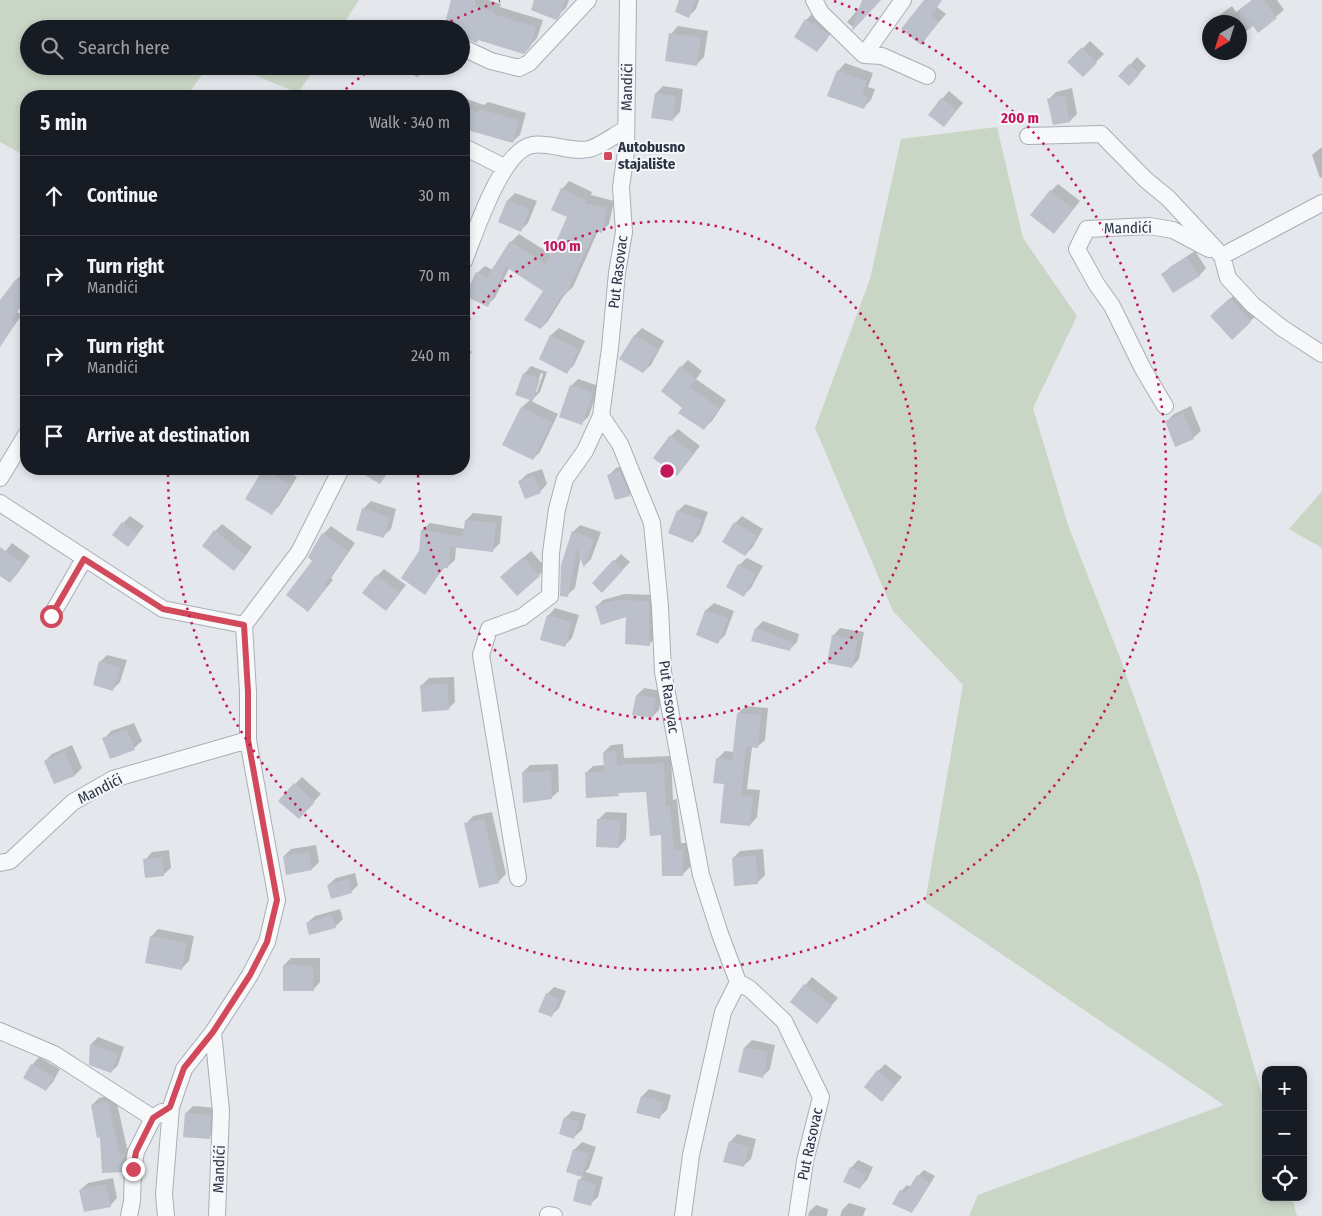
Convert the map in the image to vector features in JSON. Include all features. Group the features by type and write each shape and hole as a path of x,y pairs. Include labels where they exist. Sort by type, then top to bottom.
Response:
{"street":[{"path":"470,52 491,61 520,68 529,64 588,0"},
{"name":"Mandići","path":"470,246 504,167 514,156 530,145 546,145 566,149 590,149 626,129 628,0"},
{"path":"814,0 821,12 864,55 882,56 927,76"},
{"path":"864,55 903,0"},
{"name":"Put Rasovac","path":"518,878 481,655 489,628 522,617 550,596 551,553 557,509 565,479 585,451 601,416 617,273 624,232 620,187 626,152 626,129"},
{"path":"1028,136 1101,134 1146,180 1168,198 1222,256 1228,278 1253,305 1282,328 1322,354"},
{"path":"470,150 504,167"},
{"path":"1222,256 1322,202"},
{"name":"Mandići","path":"1165,406 1143,369 1112,306 1097,285 1077,249 1087,229 1150,226 1173,230 1222,256"},
{"name":"Put Rasovac","path":"601,416 620,444 652,523 660,607 663,672 701,875 720,934 738,982 750,989 784,1021 821,1097 805,1161 797,1216"},
{"path":"0,478 20,445"},
{"path":"166,1216 164,1194 170,1107 184,1068 213,1032 250,975 267,942 277,900 248,740 248,692 244,625 299,552 338,475"},
{"path":"0,504 163,609 244,625"},
{"path":"51,616 84,559"},
{"name":"Mandići","path":"0,863 10,861 73,802 113,779 248,740"},
{"path":"683,1216 691,1155 723,1012 738,982"},
{"path":"0,1031 54,1054 153,1118"},
{"name":"Mandići","path":"213,1032 221,1111 218,1216"},
{"path":"129,1216 136,1152 153,1118 170,1107"}],"green space":[{"path":"0,0 359,0 346,20 20,20 20,75 202,75 191,90 20,90 20,153 0,142"},
{"path":"255,75 310,75 300,90 291,90"},
{"path":"997,127 1023,238 1077,316 1033,408 1068,525 1122,663 1199,878 1262,1094 1262,1201 1293,1201 1297,1216 969,1216 978,1195 1224,1105 925,902 963,685 893,611 815,428 870,279 901,139"},
{"path":"1322,491 1322,548 1289,529"}],"building":[{"path":"451,0 475,0 475,6 494,11 493,14 536,27 530,47 524,54 478,40 477,43 470,40 470,20 446,20"},
{"path":"534,0 565,0 559,17 556,20 531,10"},
{"path":"679,0 696,0 689,18 675,12"},
{"path":"862,0 881,0 853,30 852,29"},
{"path":"924,0 942,0 931,15 939,22 921,45 901,29"},
{"path":"1253,0 1264,0 1277,18 1258,33 1253,26 1247,31 1247,15 1240,15 1240,10"},
{"path":"805,19 829,34 817,52 794,37"},
{"path":"669,33 701,38 697,66 665,61"},
{"path":"1082,47 1097,63 1083,77 1067,62"},
{"path":"1129,64 1140,74 1129,86 1118,76"},
{"path":"837,70 867,81 862,94 868,97 864,109 827,96"},
{"path":"655,93 676,96 673,121 651,118"},
{"path":"1065,95 1070,122 1053,125 1047,99"},
{"path":"941,98 957,110 944,127 928,115"},
{"path":"479,109 519,120 513,143 470,131 470,110 478,113"},
{"path":"561,188 586,200 585,203 607,208 602,233 595,231 566,295 563,294 541,329 524,320 543,291 506,267 488,307 470,298 470,285 476,272 487,277 510,241 546,264 567,217 551,210"},
{"path":"1050,190 1073,209 1054,234 1030,215"},
{"path":"507,200 530,209 521,232 498,222"},
{"path":"1187,257 1200,276 1173,293 1161,274"},
{"path":"16,279 20,282 20,307 11,320 16,323 0,347 0,300"},
{"path":"1230,298 1251,322 1232,340 1210,316"},
{"path":"550,335 579,349 567,374 539,359"},
{"path":"634,335 658,349 643,373 619,359"},
{"path":"680,366 696,379 689,387 719,408 704,430 678,413 682,408 661,391"},
{"path":"523,373 540,379 533,401 515,395"},
{"path":"570,385 593,393 582,425 559,417"},
{"path":"521,407 552,422 533,460 502,445"},
{"path":"1183,413 1194,439 1175,447 1165,421"},
{"path":"670,435 694,454 677,476 653,458"},
{"path":"620,471 630,496 615,500 607,475"},
{"path":"259,475 274,475 290,484 272,515 245,499"},
{"path":"365,475 386,475 380,484"},
{"path":"534,475 541,493 525,499 518,481"},
{"path":"362,508 390,517 384,538 356,530"},
{"path":"677,510 702,520 693,543 668,533"},
{"path":"465,520 496,523 493,552 450,547 448,568 443,568 425,595 401,578 419,551 421,530 463,537"},
{"path":"122,522 138,534 128,547 112,535"},
{"path":"734,522 757,536 745,556 722,542"},
{"path":"214,530 246,555 234,571 202,546"},
{"path":"572,531 594,539 584,568 577,548 568,597 560,596 561,565"},
{"path":"322,533 348,551 324,586 327,587 308,612 286,595 312,561 308,557"},
{"path":"0,547 23,563 10,583 0,576"},
{"path":"523,557 540,576 517,596 500,577"},
{"path":"613,560 623,570 602,593 592,583"},
{"path":"738,564 756,574 744,597 726,587"},
{"path":"376,575 400,593 386,611 362,593"},
{"path":"617,600 649,601 650,646 625,644 626,617 601,625 595,606"},
{"path":"705,610 728,618 718,644 696,635"},
{"path":"547,615 572,622 565,647 540,640"},
{"path":"755,628 793,642 790,651 751,641"},
{"path":"832,635 858,640 852,668 827,663"},
{"path":"99,661 120,668 113,691 93,685"},
{"path":"447,684 449,710 422,712 420,685"},
{"path":"636,695 656,698 652,718 632,715"},
{"path":"737,713 761,715 758,748 746,747 741,796 753,797 750,826 720,823 724,784 713,783 716,758 732,760"},
{"path":"127,729 135,750 110,759 102,738"},
{"path":"65,751 75,776 54,784 44,761"},
{"path":"616,751 617,765 664,763 666,806 670,806 674,850 683,850 683,876 662,876 661,835 650,836 646,792 618,793 619,796 586,798 585,772 604,771 603,752"},
{"path":"551,771 552,799 523,803 522,772"},
{"path":"294,783 315,802 299,819 278,801"},
{"path":"484,819 499,883 479,888 464,823"},
{"path":"597,819 620,820 619,848 596,847"},
{"path":"309,852 312,870 286,875 283,856"},
{"path":"756,855 758,884 734,886 732,858"},
{"path":"162,857 164,876 145,878 143,859"},
{"path":"348,879 352,893 331,899 327,885"},
{"path":"332,915 336,928 309,935 306,923"},
{"path":"150,936 187,943 182,970 145,963"},
{"path":"283,965 313,965 314,991 283,991"},
{"path":"804,984 832,1006 817,1024 790,1002"},
{"path":"546,993 559,999 552,1017 538,1012"},
{"path":"90,1044 118,1054 111,1073 89,1065"},
{"path":"744,1047 768,1052 763,1078 738,1072"},
{"path":"31,1064 54,1077 46,1091 23,1078"},
{"path":"877,1070 895,1085 882,1102 864,1087"},
{"path":"641,1096 664,1102 660,1119 636,1113"},
{"path":"108,1101 120,1155 124,1154 123,1172 102,1173 100,1137 97,1138 91,1105"},
{"path":"185,1113 211,1115 210,1139 183,1137"},
{"path":"564,1117 579,1122 574,1139 559,1134"},
{"path":"729,1141 749,1147 744,1167 723,1162"},
{"path":"573,1149 589,1154 582,1177 566,1172"},
{"path":"850,1167 866,1174 860,1189 843,1182"},
{"path":"917,1175 930,1182 912,1213 892,1204 900,1190 906,1193"},
{"path":"578,1179 596,1184 591,1206 573,1201"},
{"path":"106,1184 111,1207 84,1212 79,1190"}],"place":[{"name":"Autobusno stajalište","path":"608,156"}],"route":[{"path":"51,616 84,559 163,609 244,625 248,692 248,740 277,900 267,942 250,975 213,1032 184,1068 170,1107 153,1118 136,1152 133,1169"}]}
